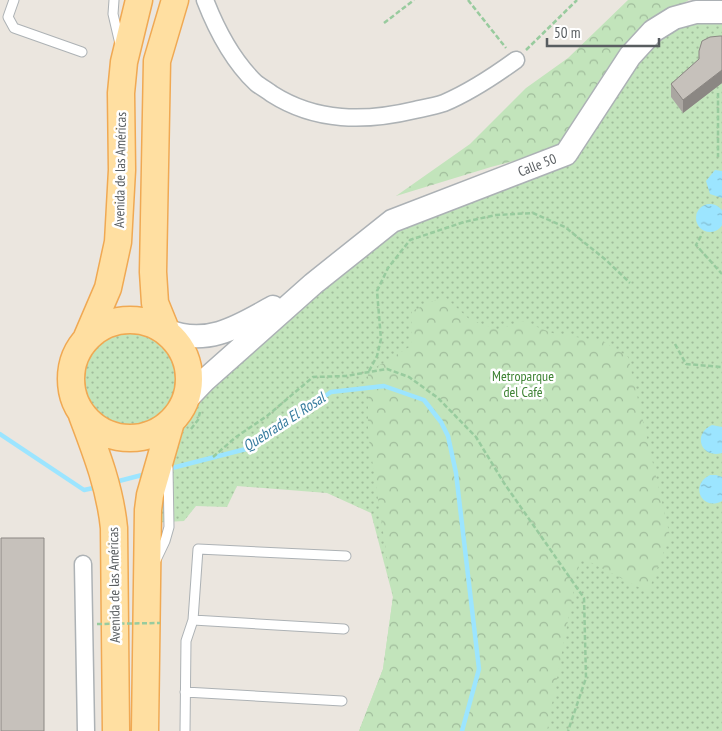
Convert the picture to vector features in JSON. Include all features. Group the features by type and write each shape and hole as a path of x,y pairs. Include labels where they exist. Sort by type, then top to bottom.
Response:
{"main road":[{"name":"Avenida de las Américas","path":"87,338 108,288 118,242 122,170 121,93 124,62 139,0"},
{"path":"145,731 146,583 150,495 163,449 178,429 179,412 194,403 188,388 187,362 182,350 166,330 155,303 153,272 157,62 175,0"},
{"path":"166,330 144,321 124,319 104,325 87,338 76,355 71,375 73,395 82,414 92,425 118,437 132,438 146,436 159,431 178,429"},
{"name":"Avenida de las Américas","path":"82,414 105,478 114,528 113,728"}],"street":[{"path":"205,0 214,24 235,60 257,84 285,102 312,113 341,118 392,116 443,103 469,91 516,60"},
{"name":"Calle 50","path":"194,403 205,380 313,284 392,221 566,154 630,56 653,31 674,18 696,12 722,12"},
{"name":"Calle 50","path":"166,330 178,335 197,338 213,335 246,322 313,284"},
{"path":"83,564 86,731"}],"lane":[{"path":"14,0 8,17 14,28 82,52"},
{"path":"114,0 112,14 124,62"},
{"path":"185,731 186,640 193,620 198,549 346,556"},
{"path":"193,620 344,629"},
{"path":"185,692 342,701"}],"path":[{"path":"384,23 414,0"},
{"path":"468,0 516,60 577,0"},
{"path":"718,93 718,157"},
{"path":"368,372 377,356 381,339 377,291 388,268 410,240 464,222 496,215 533,213 565,227 606,260 630,283"},
{"path":"701,236 696,244 722,274"},
{"path":"675,344 686,364 722,367"},
{"path":"213,457 236,437 267,416 313,377 346,376 387,369 410,377 438,398 476,437 504,483 584,598 586,678 568,731"},
{"path":"178,429 198,420 194,403"},
{"path":"153,615 153,625"},
{"path":"97,624 160,624"}],"green space":[{"path":"628,0 689,0 658,17 636,33 598,82 588,112 553,151 491,167 396,196 470,144 526,88 568,58"},
{"name":"Metroparque del Café","path":"722,12 722,731 359,731 383,669 393,597 371,513 327,493 237,486 227,507 196,506 184,521 147,523 159,431 137,438 111,435 94,426 82,413 74,397 71,380 73,363 81,346 106,324 128,319 149,322 166,334 183,353 188,368 188,388 392,221 566,154 653,31"},
{"path":"444,296 469,319 498,330 522,321 555,334 603,341 628,357 670,536 648,592 580,557 547,731 359,731 383,669 393,597 368,433 368,372 411,346 412,311"}],"water":[{"path":"715,170 722,171 722,198 710,194 706,181"},
{"path":"710,204 720,208 724,218 720,228 710,232 700,228 696,218 700,208"},
{"path":"712,425 722,427 722,453 715,454 709,452 702,445 702,434"},
{"path":"710,475 722,477 722,501 709,503 701,496 699,491 700,485"}],"building":[{"path":"722,36 722,70 683,100 671,84 699,59 702,41 710,37"},
{"path":"1,538 44,538 44,731 1,731"}],"waterway":[{"name":"Quebrada El Rosal","path":"168,469 246,449 331,392 384,386 424,400 441,422 448,436 456,473 479,669 462,731"},
{"name":"Quebrada El Rosal","path":"0,434 84,490 98,487"},
{"name":"Quebrada El Rosal","path":"115,482 146,474"}]}
